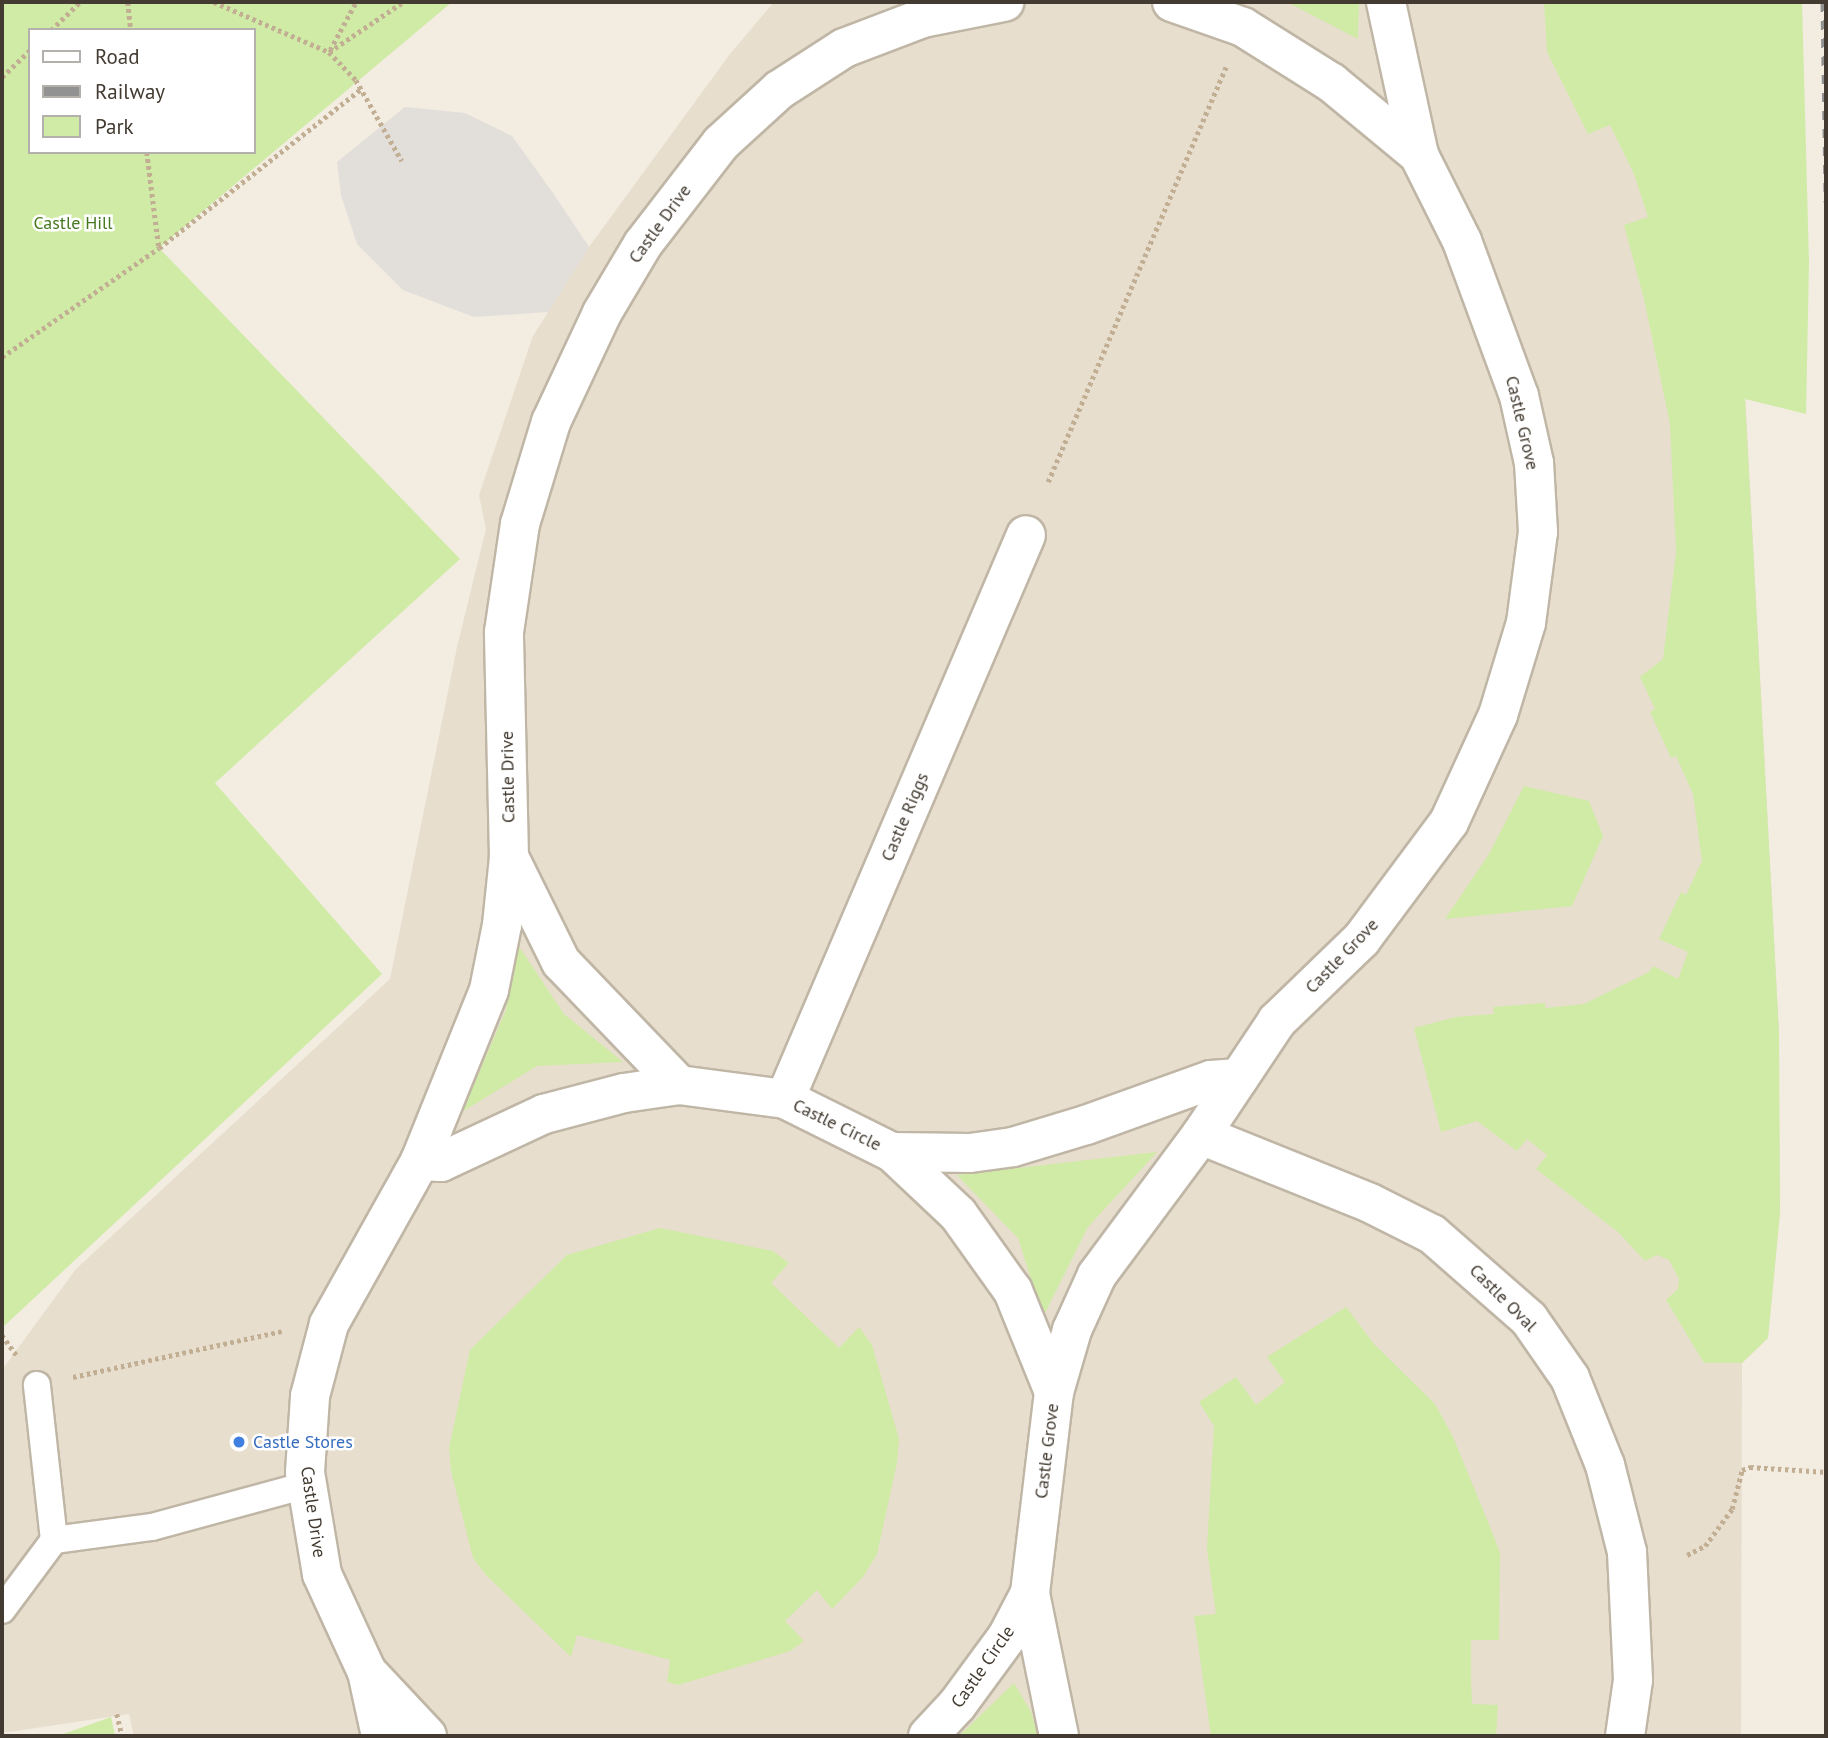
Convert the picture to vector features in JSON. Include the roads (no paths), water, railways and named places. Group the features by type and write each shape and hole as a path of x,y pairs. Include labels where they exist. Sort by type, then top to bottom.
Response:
{"street":[{"name":"Castle Drive","path":"381,1736 367,1672 322,1574 307,1485 310,1396 329,1324 420,1161 489,990 502,925 509,858 504,632 520,524 551,422 602,313 643,244 721,143 779,90 844,48 923,18 1004,2"},
{"name":"Castle Grove","path":"1172,2 1243,27 1332,83 1419,155"},
{"name":"Castle Grove","path":"1059,1736 1030,1593 1054,1392 1072,1330 1097,1275 1201,1135 1277,1021 1361,940 1449,822 1498,715 1526,623 1538,532 1534,463 1520,396 1462,241 1419,155 1386,2"},
{"name":"Castle Riggs","path":"785,1099 1026,535"},
{"path":"509,858 561,962 679,1085"},
{"path":"892,1152 970,1153 1013,1147 1086,1125 1211,1080 1239,1078"},
{"name":"Castle Circle","path":"420,1161 441,1163 544,1114 624,1093 679,1085 785,1099 892,1152 958,1214 1013,1291 1054,1392"},
{"name":"Castle Oval","path":"1201,1135 1370,1203 1432,1234 1529,1319 1570,1378 1605,1465 1627,1552 1633,1680 1625,1736"},
{"name":"Castle Circle","path":"928,1736 957,1705 1007,1637 1030,1593"},
{"path":"367,1672 427,1736"}],"lane":[{"path":"2,1610 54,1540 37,1385"},
{"path":"54,1540 152,1527 307,1485"}],"railway":[{"path":"1823,2 1826,202"}],"place":[{"name":"Castle Stores","path":"239,1442"}],"park label":[{"name":"Castle Hill","path":"73,223"}]}
